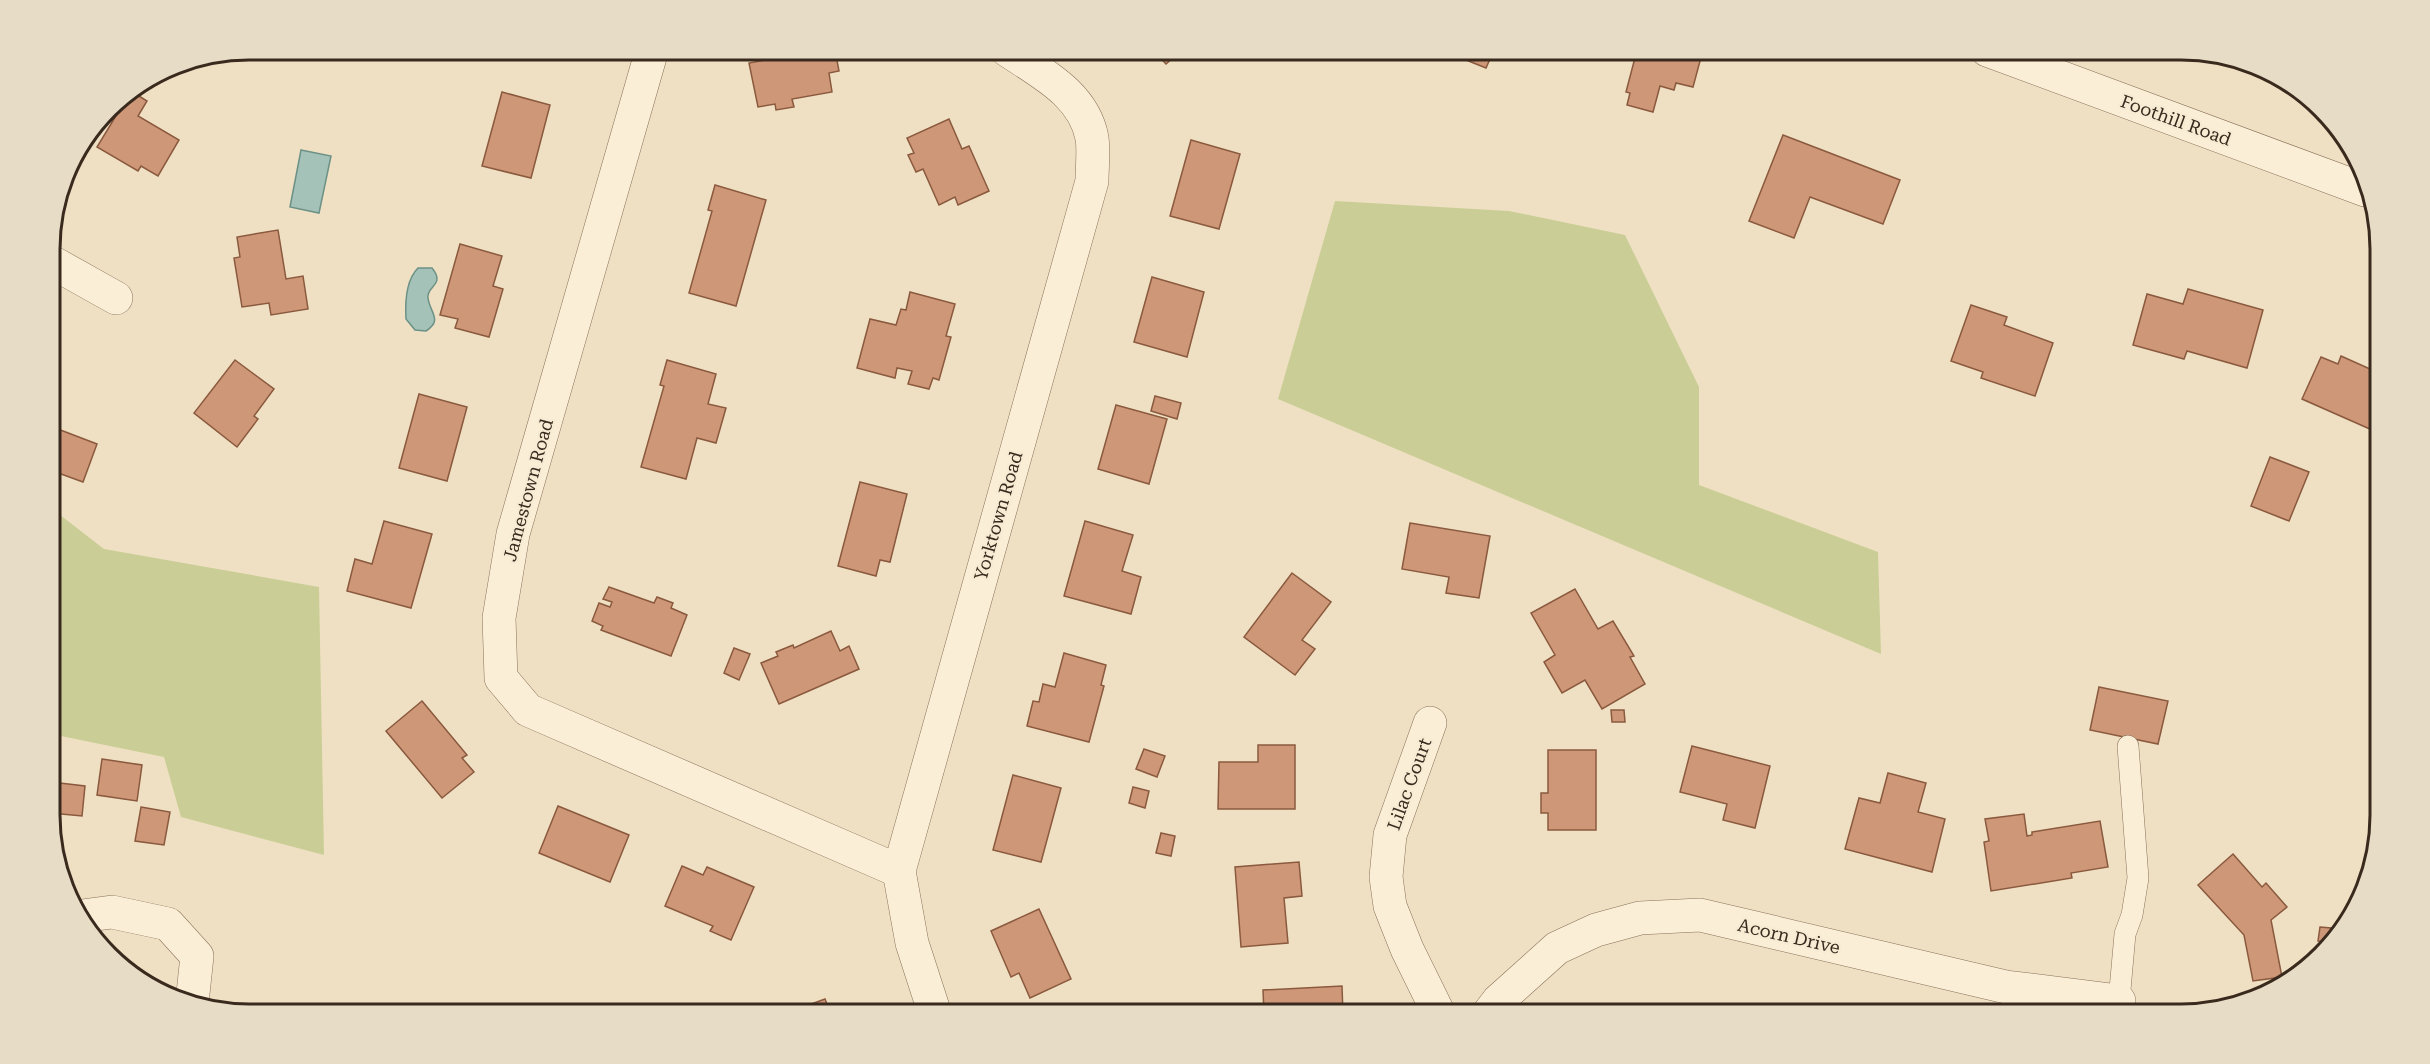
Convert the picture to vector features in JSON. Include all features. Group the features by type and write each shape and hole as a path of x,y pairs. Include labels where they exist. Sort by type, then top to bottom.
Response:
{"street":[{"name":"Jamestown Road","path":"649,60 513,534 499,618 501,678 528,710 899,871"},
{"name":"Yorktown Road","path":"932,1004 912,944 899,871 1092,181 1092,138 1082,108 1065,90 1022,60"},
{"name":"Foothill Road","path":"2014,60 2360,188"},
{"path":"60,267 116,298"},
{"name":"Lilac Court","path":"1431,723 1390,835 1386,877 1390,906 1407,950 1434,1004"},
{"path":"89,915 112,912 168,924 197,956 193,995"},
{"name":"Acorn Drive","path":"1496,1004 1557,948 1596,930 1640,918 1700,915 2006,987 2119,1001"}],"lane":[{"path":"2119,1001 2126,934 2132,915 2138,878 2128,746"}],"green space":[{"path":"1335,201 1509,211 1625,235 1699,387 1699,485 1878,552 1881,654 1278,399"},
{"path":"60,515 104,549 319,587 324,855 181,817 164,757 60,736"}],"water":[{"path":"301,150 331,156 319,213 290,207"},
{"path":"418,268 432,268 437,278 428,294 435,320 426,331 415,330 406,319 409,285"}],"building":[{"path":"765,60 837,60 839,71 829,73 832,92 792,99 794,107 776,110 775,104 758,107 749,63"},
{"path":"1466,60 1490,60 1486,68"},
{"path":"1634,60 1700,60 1693,87 1676,83 1674,90 1660,86 1653,112 1627,105 1630,93 1626,92"},
{"path":"502,92 550,105 531,178 482,166"},
{"path":"139,96 147,101 138,116 179,140 158,176 141,166 138,171 97,147 118,112"},
{"path":"949,119 962,149 969,146 989,191 958,205 955,197 939,205 923,169 916,172 908,155 914,153 907,138"},
{"path":"1783,135 1900,180 1883,224 1810,197 1794,238 1749,221"},
{"path":"1191,140 1240,154 1219,229 1170,216"},
{"path":"715,185 766,200 736,306 689,293 712,211 708,210"},
{"path":"278,230 286,279 303,276 308,309 271,315 269,303 242,307 234,258 240,257 237,237"},
{"path":"460,244 502,256 493,286 503,289 489,337 455,328 458,319 440,315"},
{"path":"1152,277 1204,292 1187,357 1134,342"},
{"path":"2188,289 2263,310 2247,368 2187,351 2184,359 2133,345 2147,294 2183,304"},
{"path":"910,292 955,304 946,336 951,337 939,380 933,378 929,389 908,384 912,371 897,368 895,378 857,368 870,319 896,325 901,309 906,310"},
{"path":"1971,305 2007,317 2004,325 2053,343 2035,396 1981,378 1983,372 1951,361"},
{"path":"2341,356 2370,369 2370,429 2302,399 2321,357 2338,364"},
{"path":"235,360 274,389 254,416 258,419 237,447 194,413"},
{"path":"667,360 716,374 708,404 726,408 716,443 697,438 686,479 641,467 664,386 660,385"},
{"path":"419,394 467,407 447,481 399,468"},
{"path":"1155,396 1181,403 1177,419 1151,411"},
{"path":"1116,405 1167,419 1149,484 1098,469"},
{"path":"60,430 97,444 83,482 60,474"},
{"path":"2270,457 2309,472 2289,521 2251,506"},
{"path":"860,482 907,494 890,562 880,560 876,576 838,566"},
{"path":"384,521 432,534 411,608 347,591 355,559 372,564"},
{"path":"1085,521 1133,535 1122,571 1141,577 1131,614 1064,596"},
{"path":"1410,523 1490,536 1479,598 1446,593 1449,577 1402,569"},
{"path":"1292,573 1331,602 1302,640 1315,649 1295,675 1244,637"},
{"path":"609,587 654,603 657,597 673,603 671,608 687,615 671,656 601,630 603,626 592,621 599,603 610,607 612,602 603,599"},
{"path":"1575,589 1598,629 1613,621 1634,656 1630,657 1645,684 1602,709 1585,680 1562,693 1544,662 1555,655 1531,613"},
{"path":"831,631 840,651 849,646 859,669 779,704 761,663 778,656 776,652 793,645 794,648"},
{"path":"734,648 750,654 739,680 724,673"},
{"path":"1064,653 1106,665 1101,685 1104,686 1089,742 1027,726 1033,701 1039,702 1043,684 1055,687"},
{"path":"2099,687 2168,701 2158,744 2090,730"},
{"path":"422,701 467,755 462,758 474,772 442,798 386,731"},
{"path":"1611,710 1624,710 1625,722 1612,722"},
{"path":"1258,745 1295,745 1295,809 1218,809 1219,762 1258,762"},
{"path":"1692,746 1770,766 1755,828 1723,820 1727,804 1680,792"},
{"path":"1144,749 1165,756 1157,777 1136,769"},
{"path":"1548,750 1596,750 1596,830 1548,830 1548,813 1541,813 1541,793 1548,793"},
{"path":"102,759 142,765 137,801 97,795"},
{"path":"1888,773 1926,783 1918,812 1945,819 1932,872 1845,849 1859,798 1880,803"},
{"path":"1013,775 1061,788 1041,862 993,850"},
{"path":"60,783 85,786 82,816 60,814"},
{"path":"1133,787 1149,791 1145,808 1129,803"},
{"path":"558,806 629,835 610,882 539,853"},
{"path":"141,807 170,812 164,845 135,841"},
{"path":"2024,814 2027,836 2032,835 2032,832 2100,821 2108,867 2071,873 2072,878 1991,891 1984,842 1989,841 1985,819"},
{"path":"1161,833 1175,836 1171,856 1156,853"},
{"path":"2233,854 2262,887 2266,883 2287,907 2271,920 2282,975 2277,978 2253,981 2244,935 2198,885"},
{"path":"1299,862 1302,896 1284,898 1288,943 1241,947 1235,867"},
{"path":"682,866 703,875 707,867 754,887 731,940 710,931 713,926 665,906"},
{"path":"1039,909 1071,979 1030,998 1019,973 1011,977 991,931"},
{"path":"2320,927 2331,928 2323,940 2318,941"},
{"path":"1342,986 1343,1004 1264,1004 1263,990"},
{"path":"825,999 827,1004 811,1004"}]}
